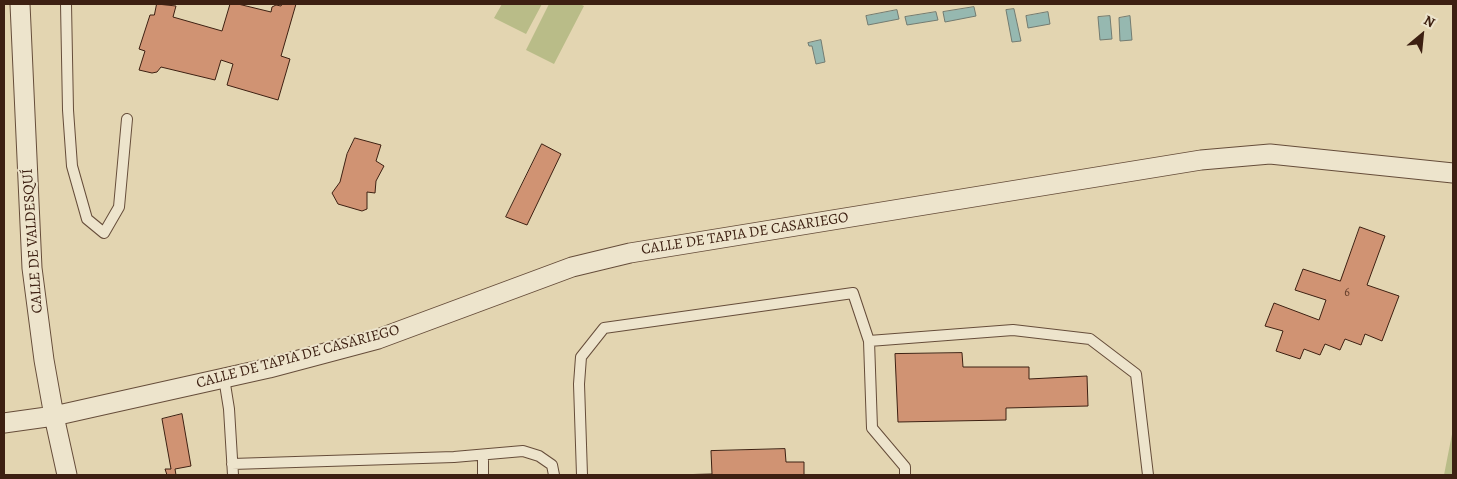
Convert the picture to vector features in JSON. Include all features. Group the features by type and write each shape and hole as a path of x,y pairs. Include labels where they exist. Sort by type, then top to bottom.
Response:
{"street":[{"name":"CALLE DE VALDESQUÍ","path":"20,4 32,268 44,360 67,475"},
{"name":"CALLE DE TAPIA DE CASARIEGO","path":"4,424 54,416 269,368 378,339 572,267 630,253 1201,160 1270,154 1453,173"}],"lane":[{"path":"66,4 68,110 72,166 87,219 104,232 119,207 127,119"},
{"path":"582,475 579,384 581,357 604,328 853,293 869,341 872,428 905,467 905,475"},
{"path":"869,341 1013,330 1090,339 1136,374 1148,475"},
{"path":"224,378 229,409 233,475"},
{"path":"232,464 483,455 523,451 539,456 552,465 554,475"},
{"path":"483,455 483,475"}],"green space":[{"path":"502,4 542,4 526,34 494,18"},
{"path":"549,4 580,4 584,6 554,64 526,50"},
{"path":"1453,429 1453,475 1444,475"}],"water":[{"path":"974,7 976,16 945,22 943,12"},
{"path":"1014,9 1021,41 1012,42 1006,10"},
{"path":"897,10 899,19 868,25 866,16"},
{"path":"936,12 938,20 907,25 905,17"},
{"path":"1048,12 1050,24 1028,28 1026,16"},
{"path":"1110,16 1112,39 1100,40 1098,17"},
{"path":"1130,16 1132,40 1120,41 1119,18"},
{"path":"821,40 825,62 816,64 812,46 809,46 808,43"}],"building":[{"path":"157,4 176,6 173,17 222,31 230,4 238,4 271,12 272,7 276,5 296,4 281,56 290,59 278,100 227,85 233,64 221,60 215,80 161,67 157,72 152,73 139,70 145,51 139,49 150,15 154,15"},
{"path":"355,138 381,145 376,161 384,166 376,181 375,193 367,192 367,209 362,211 338,204 332,193 340,182 347,154"},
{"path":"542,144 561,154 527,225 506,217"},
{"path":"1360,227 1385,236 1367,285 1399,296 1382,341 1365,334 1361,345 1345,339 1340,350 1325,344 1320,355 1304,349 1300,359 1276,351 1283,331 1265,326 1274,303 1319,320 1326,300 1295,290 1303,269 1340,281"},
{"path":"962,353 963,367 1029,367 1029,379 1087,376 1088,406 1006,408 1006,420 898,422 895,354"},
{"path":"182,414 191,466 175,469 176,475 167,475 165,469 171,469 162,419"},
{"path":"785,449 786,462 804,462 804,475 674,475 712,474 711,451"}]}
